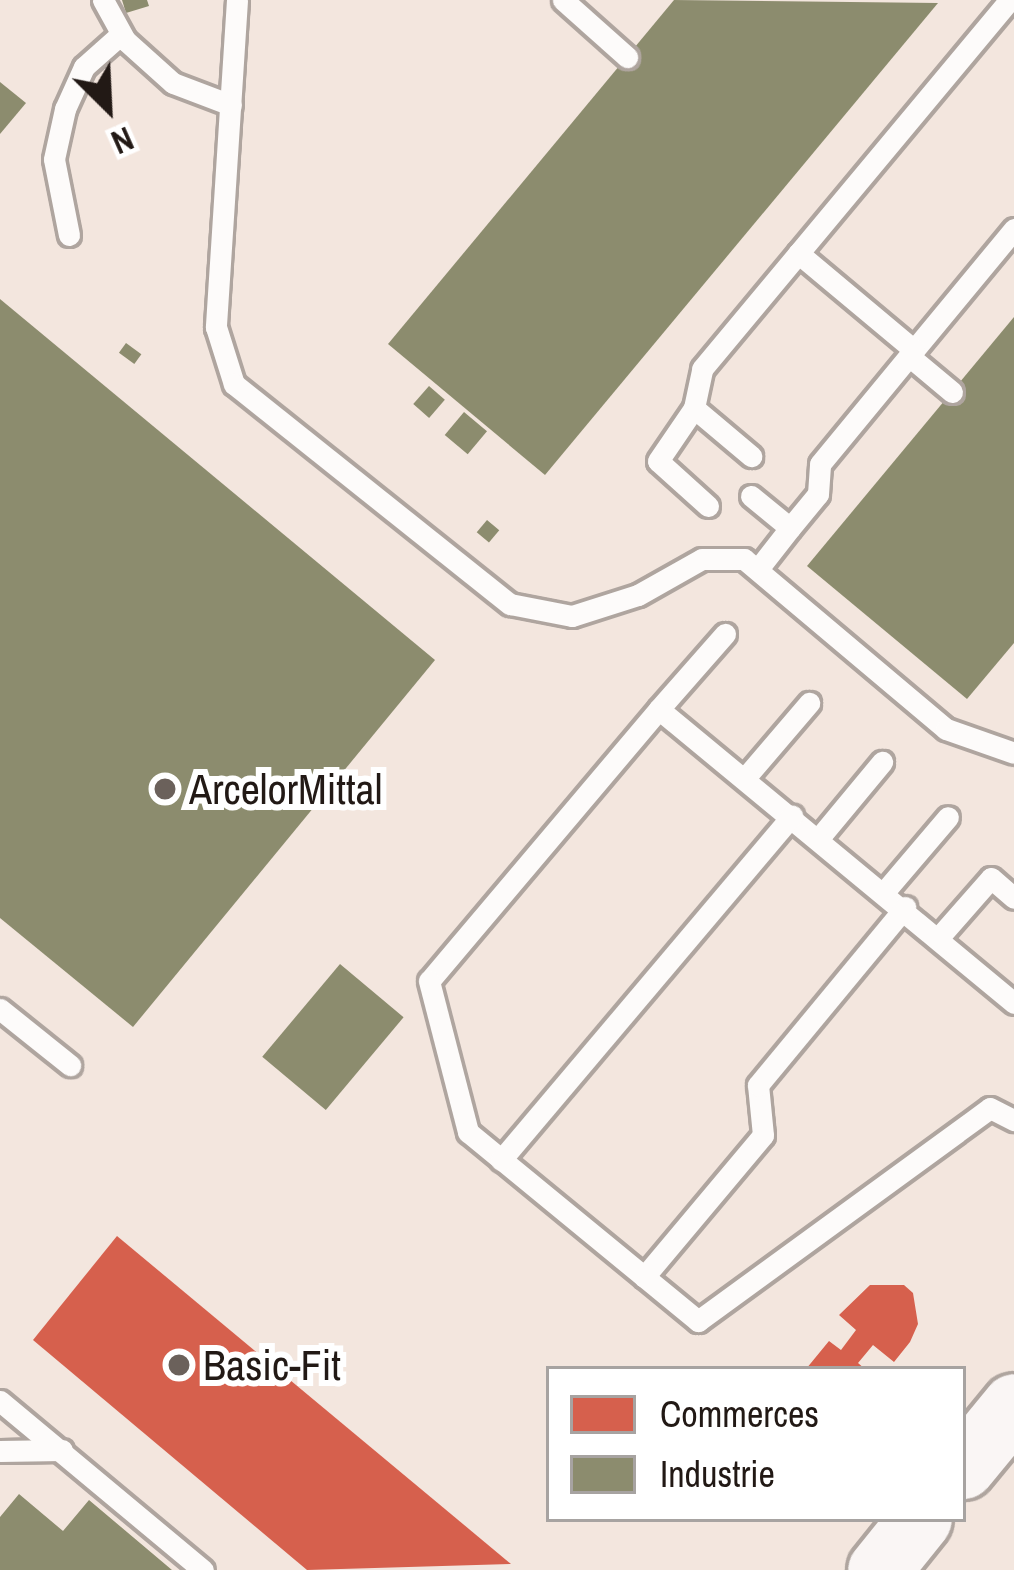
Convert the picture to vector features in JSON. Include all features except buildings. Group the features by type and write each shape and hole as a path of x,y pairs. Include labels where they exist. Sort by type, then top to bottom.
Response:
{"main road":[{"path":"966,1463 1014,1405"},
{"path":"878,1570 918,1522"}],"lane":[{"path":"103,0 121,34 173,83 231,105"},
{"path":"237,0 216,327 234,384 510,604 572,616 638,595 716,555 758,569 946,729 1014,754"},
{"path":"563,0 627,57"},
{"path":"708,506 658,461 694,407 701,369 1009,0"},
{"path":"69,235 54,159 65,109 84,68 121,34"},
{"path":"758,569 818,494 820,464 1014,229"},
{"path":"798,253 952,392"},
{"path":"694,407 751,455"},
{"path":"751,496 790,528"},
{"path":"725,634 429,981 468,1132 698,1321 990,1108 1014,1120"},
{"path":"745,778 809,703"},
{"path":"659,709 940,935 1013,1007"},
{"path":"820,838 882,762"},
{"path":"501,1160 792,816"},
{"path":"885,891 948,817"},
{"path":"940,935 991,878 1014,898"},
{"path":"644,1277 763,1135 758,1085 905,908"},
{"path":"0,1009 70,1065"},
{"path":"0,1400 203,1570"},
{"path":"0,1450 62,1450"}],"place":[{"name":"ArcelorMittal","path":"165,789"},
{"name":"Basic-Fit","path":"179,1365"}]}
